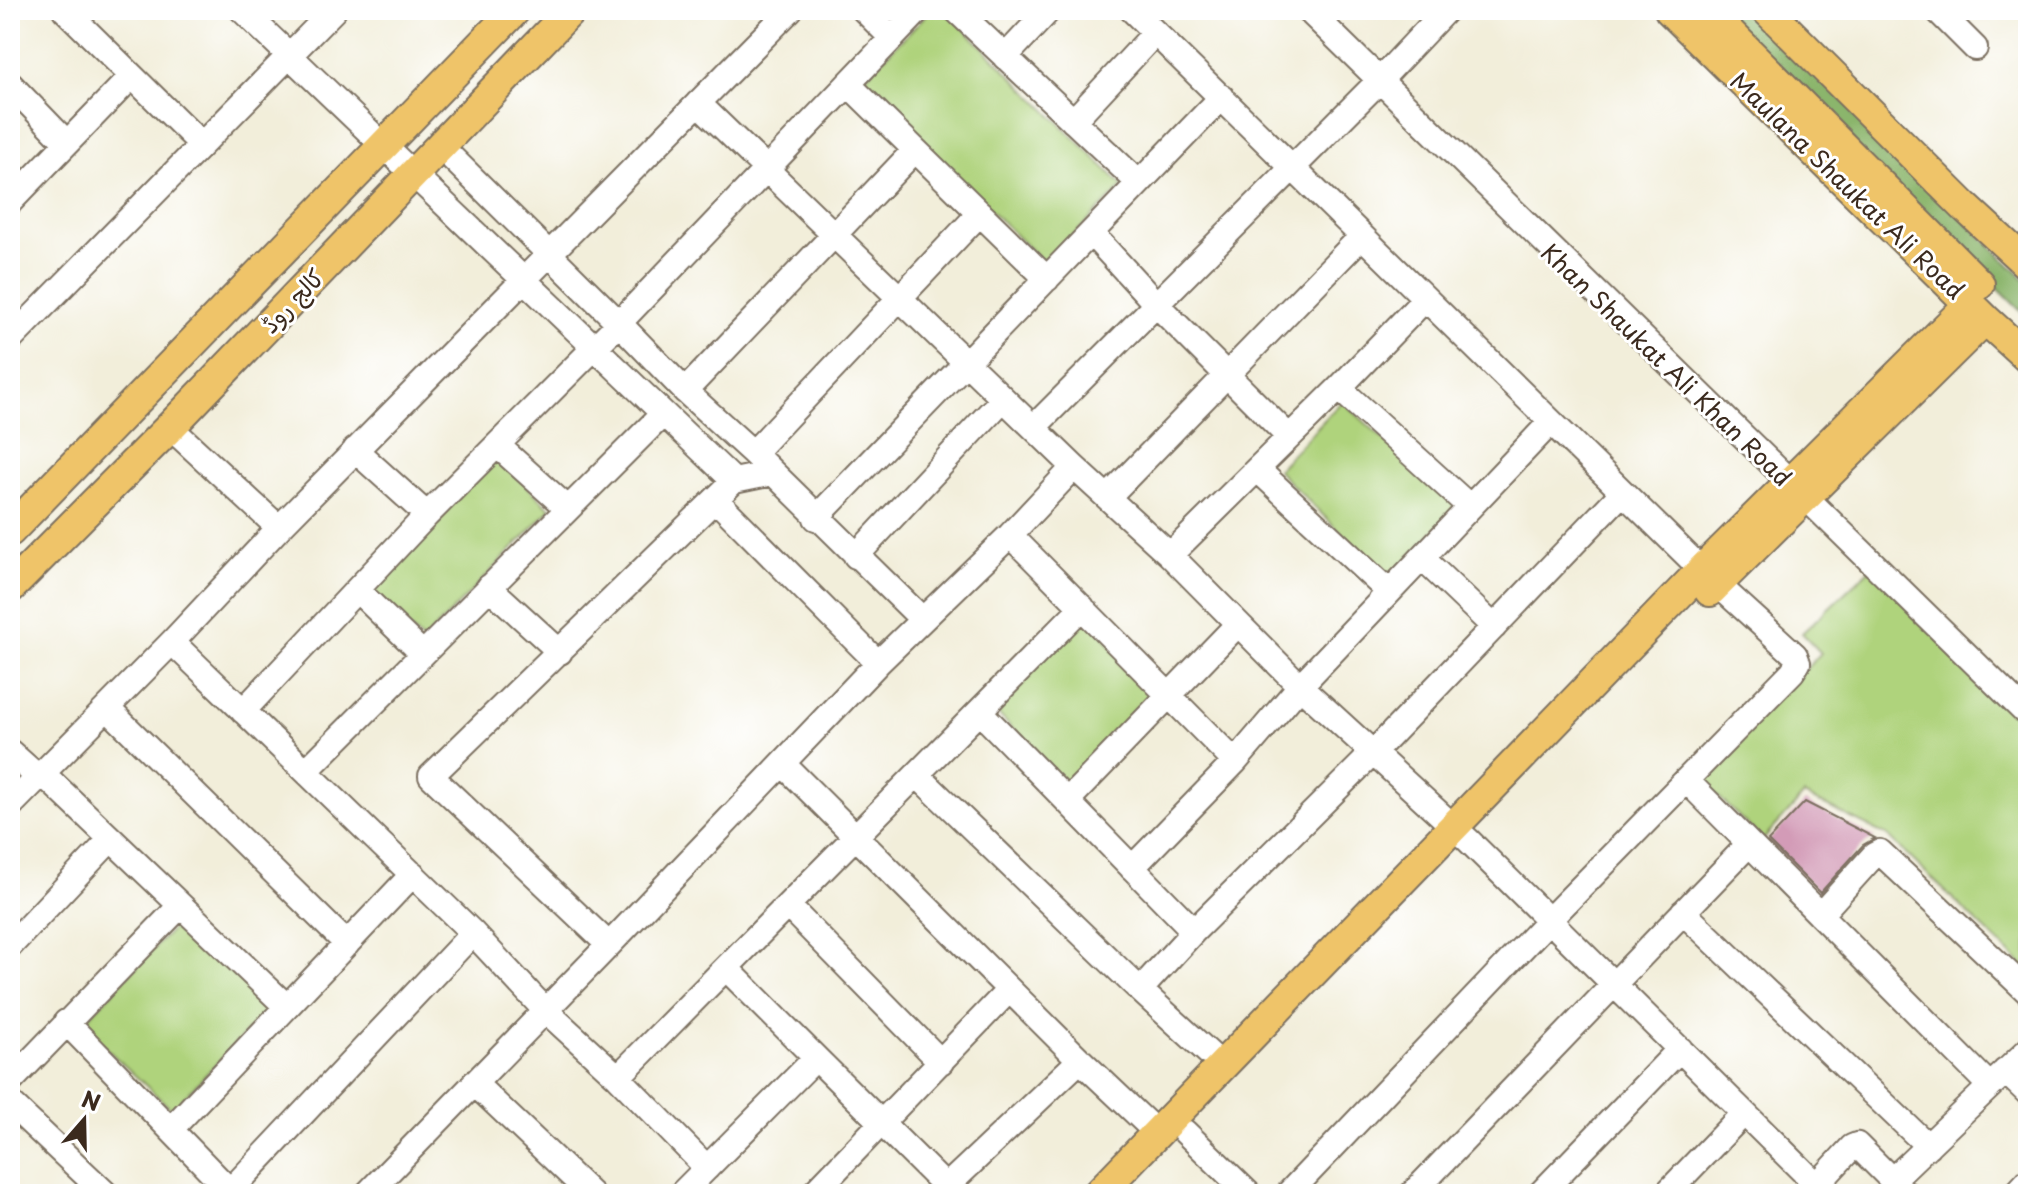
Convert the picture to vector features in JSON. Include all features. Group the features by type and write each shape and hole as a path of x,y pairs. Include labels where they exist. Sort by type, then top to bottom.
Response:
{"main road":[{"name":"کالج روڈ","path":"10,531 515,10"},
{"name":"کالج روڈ","path":"10,588 170,427 571,10"},
{"name":"Maulana Shaukat Ali Road","path":"1670,10 1977,312 2028,358"},
{"path":"1707,10 2023,328"},
{"path":"1767,10 1965,207 2028,265"},
{"path":"1792,10 2000,215 2028,255"},
{"path":"1098,1194 1171,1132 1709,577 1977,312"},
{"path":"1124,1194 1223,1066 1461,833"}],"street":[{"path":"65,10 201,144"},
{"path":"242,10 734,481"},
{"path":"10,340 334,10"},
{"path":"10,806 355,450 790,10"},
{"path":"864,10 892,38"},
{"path":"243,711 427,515 619,323 919,10"},
{"path":"956,10 1139,183"},
{"path":"1005,57 1049,10"},
{"path":"1132,10 1622,493 1795,655 1798,663 1288,1194"},
{"name":"Khan Shaukat Ali Khan Road","path":"1308,10 2028,715"},
{"path":"1034,427 1446,10"},
{"path":"1937,10 1975,48"},
{"path":"1073,121 1155,33"},
{"path":"10,202 132,76"},
{"path":"10,84 66,142"},
{"path":"848,84 1047,279"},
{"path":"816,518 1222,97"},
{"path":"698,103 1074,467 1170,555 1300,686 1461,833 1744,1113 1812,1190 1857,1145 1899,1187 1928,1146 2028,1050"},
{"path":"440,146 685,391 753,453 922,619"},
{"path":"685,391 915,150"},
{"path":"753,453 980,213"},
{"path":"1091,233 1156,304 1289,437"},
{"path":"1108,497 1362,236"},
{"path":"1170,555 1425,299"},
{"path":"1339,388 1470,507"},
{"path":"856,556 1003,399"},
{"path":"307,770 663,414"},
{"path":"1132,868 1235,762 1300,686 1551,422"},
{"path":"170,427 279,528"},
{"path":"497,445 568,509"},
{"path":"355,450 427,515"},
{"path":"367,1194 878,663 1010,535 1074,467"},
{"path":"1257,469 1389,592"},
{"path":"609,945 431,776 734,481 773,473"},
{"path":"1140,990 1622,493"},
{"path":"716,500 878,663"},
{"path":"1010,535 1235,762"},
{"path":"1422,558 1494,627"},
{"path":"489,587 560,652"},
{"path":"357,590 423,654"},
{"path":"618,1077 1082,607"},
{"path":"1067,801 1238,624"},
{"path":"172,642 413,874 545,1010 618,1077 707,1168"},
{"path":"107,708 347,944"},
{"path":"980,712 1194,931"},
{"path":"10,752 111,839 286,1006"},
{"path":"783,764 1080,1060 1249,1194"},
{"path":"917,775 1223,1066"},
{"path":"1686,780 1820,915 1998,1078 2028,1093"},
{"path":"10,946 111,839"},
{"path":"1412,1194 1749,844"},
{"path":"1820,915 1880,852 2028,992"},
{"path":"171,1129 413,874"},
{"path":"10,1082 180,906"},
{"path":"788,906 941,1062"},
{"path":"1683,912 1928,1146"},
{"path":"66,1022 232,1192 473,933"},
{"path":"726,968 882,1124 942,1190 1080,1060"},
{"path":"813,1194 1009,990"},
{"path":"1548,1191 1680,1049"},
{"path":"681,1194 816,1058"},
{"path":"474,1083 591,1194"},
{"path":"10,1103 106,1194"},
{"path":"1666,1194 1744,1113"},
{"path":"2016,1194 2028,1181"}],"green space":[{"path":"931,10 945,10 1123,186 1045,264 860,82"},
{"path":"1715,10 1752,10 2028,283 2028,318"},
{"path":"1342,401 1456,506 1389,580 1277,470"},
{"path":"494,454 551,509 423,641 366,586"},
{"path":"1870,569 2028,721 2028,971 1888,836 1804,795 1763,840 1700,779 1821,653 1802,633"},
{"path":"1082,613 1162,692 1070,787 989,705"},
{"path":"180,921 271,1006 172,1110 81,1025"}],"building":[{"path":"1805,802 1875,838 1863,845 1820,893 1768,841"}]}
